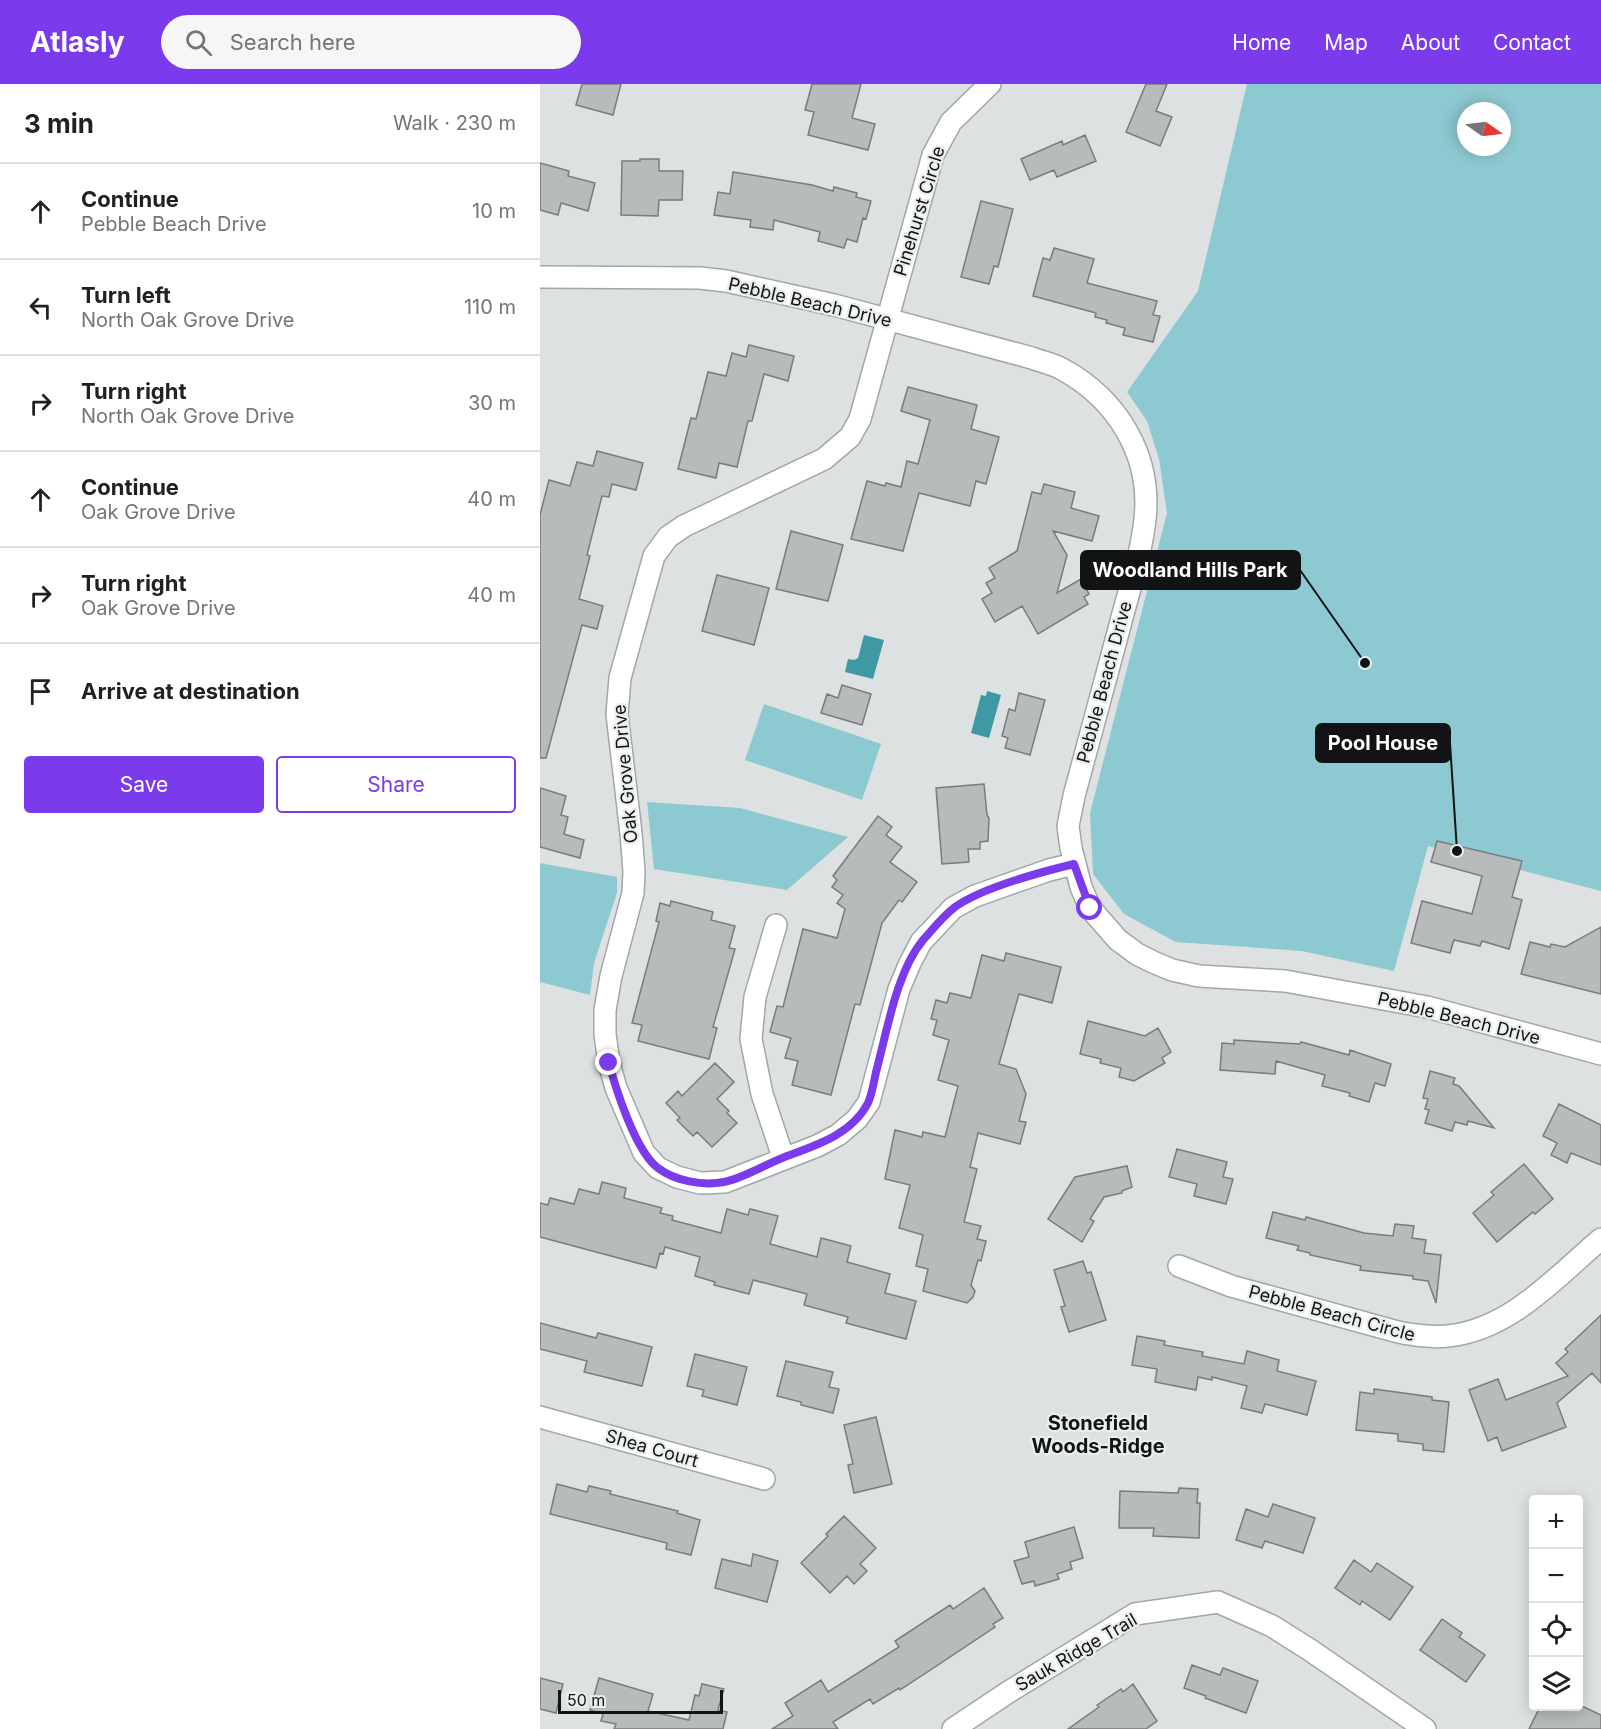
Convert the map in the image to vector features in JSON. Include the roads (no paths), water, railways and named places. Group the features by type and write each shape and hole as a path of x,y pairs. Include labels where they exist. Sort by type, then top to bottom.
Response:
{"street":[{"name":"Pinehurst Circle","path":"886,319 933,155 951,122 990,84"},
{"name":"Pebble Beach Drive","path":"540,277 700,278 726,281 886,319 1032,358 1059,368 1102,397 1121,420 1133,442 1142,465 1146,492 1145,519 1137,559 1068,826 1074,864 1090,908 1118,940 1137,954 1172,970 1199,976 1285,981 1427,1007 1601,1054"},
{"name":"Oak Grove Drive","path":"886,319 860,419 850,437 824,459 684,526 668,537 654,556 620,678 617,714 633,872 633,893 611,976 605,1010 604,1034 616,1088 644,1153 658,1168 677,1178 700,1183 725,1182 783,1157 817,1146 838,1135 857,1119 868,1102 899,989 921,942 953,908 975,896 1049,870 1074,864"},
{"path":"776,925 755,997 751,1039 762,1095 783,1157"},
{"name":"Pebble Beach Circle","path":"1179,1266 1231,1286 1398,1332 1422,1336 1447,1336 1467,1333 1510,1315 1601,1239"},
{"name":"Shea Court","path":"540,1417 764,1479"},
{"name":"Sauk Ridge Trail","path":"953,1729 1136,1614 1218,1602 1272,1626 1425,1729"}],"place":[{"name":"Woodland Hills Park","path":"1365,663"},
{"name":"Pool House","path":"1457,851"}],"district":[{"name":"Stonefield Woods-Ridge","path":"1098,1434"}]}
